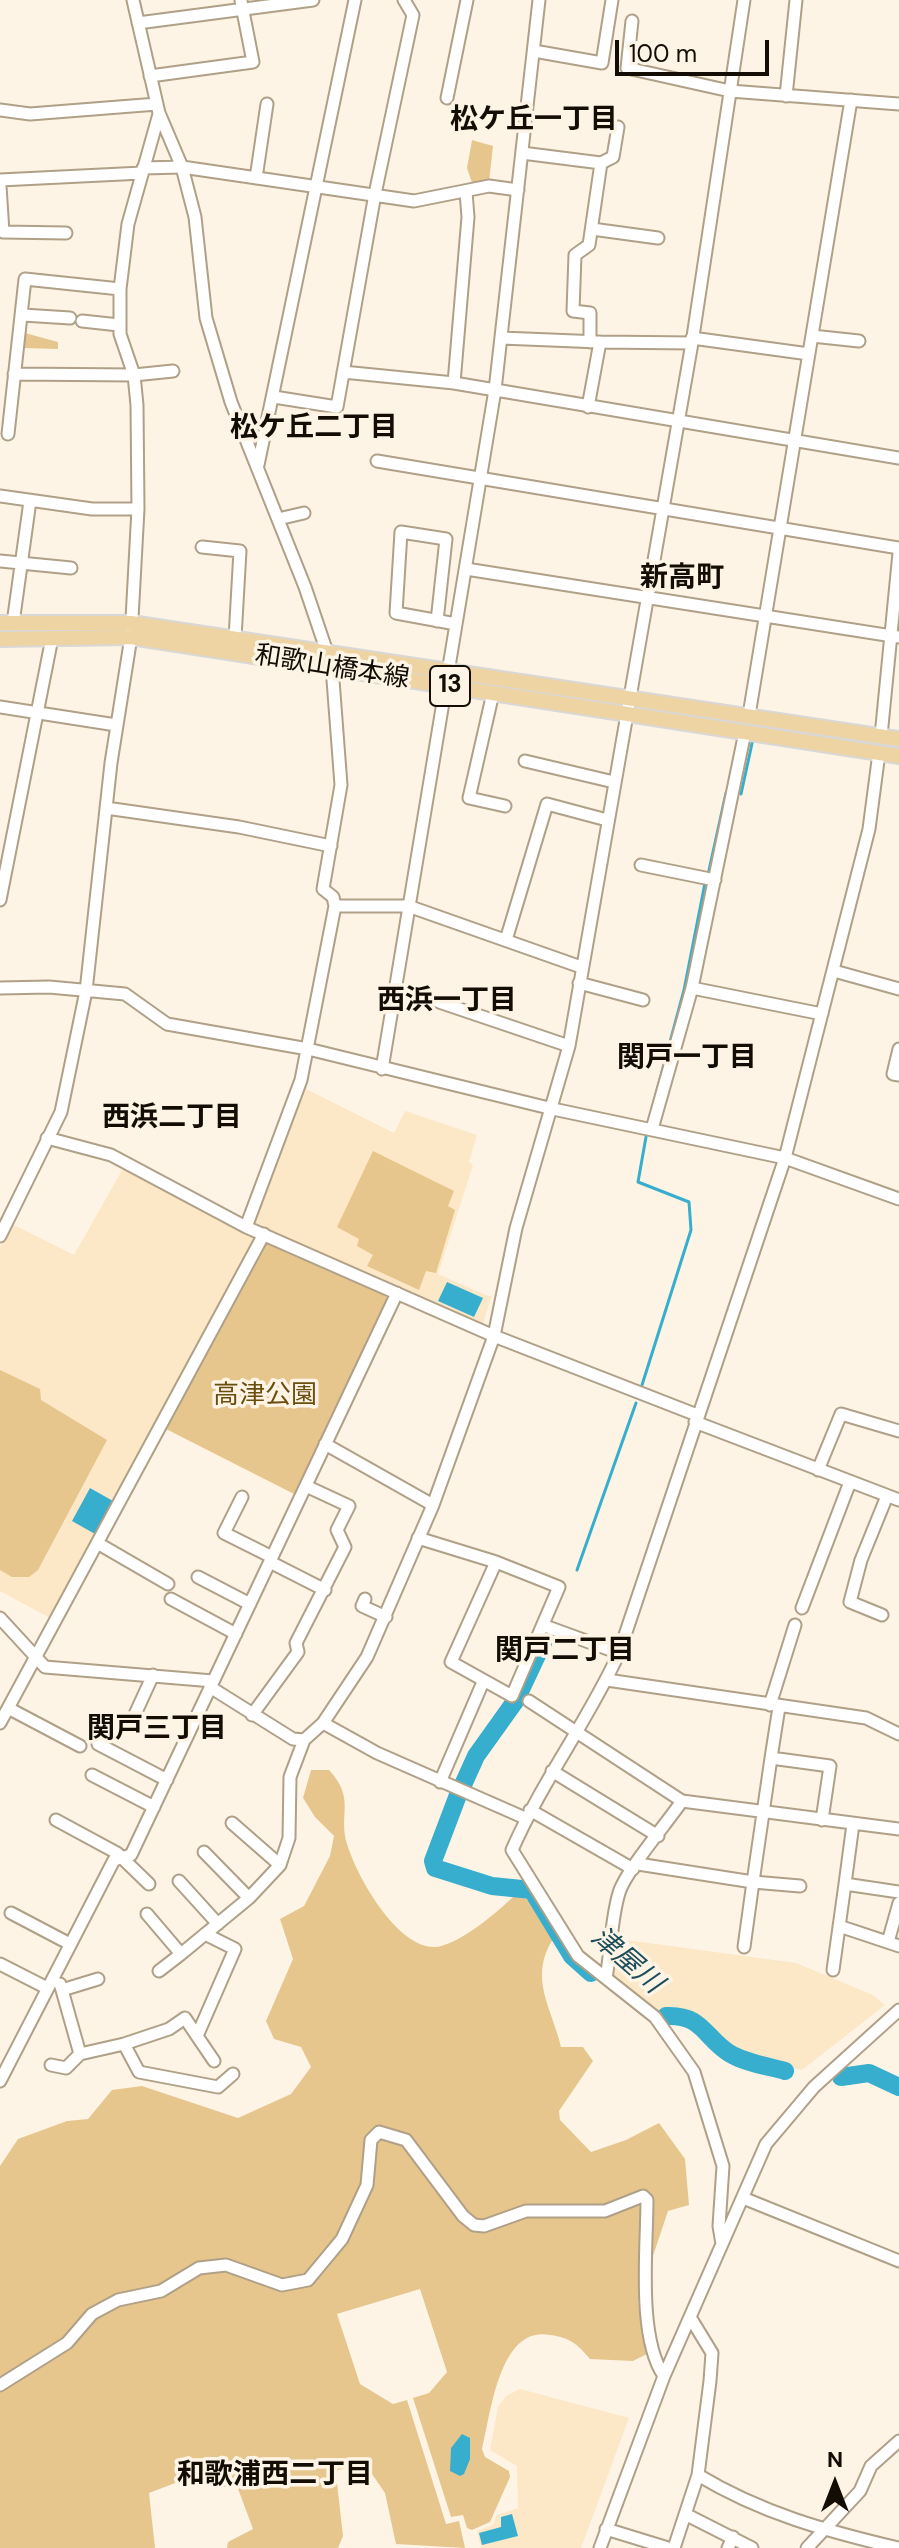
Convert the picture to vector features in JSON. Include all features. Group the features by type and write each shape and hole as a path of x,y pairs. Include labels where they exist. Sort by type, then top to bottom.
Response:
{"main road":[{"name":"和歌山橋本線","path":"7,623 235,638 325,650 628,705 745,732 899,756"},
{"name":"和歌山橋本線","path":"0,639 52,638 131,630 493,693 749,715 899,739"}],"street":[{"path":"133,0 158,109 182,167 195,217 206,318 231,402 258,466 332,667 341,785 323,889 333,897 335,906 308,1049 292,1113 246,1227"},
{"path":"138,23 242,4 313,0"},
{"path":"258,466 355,0"},
{"path":"274,397 337,407 375,194 413,15 404,0"},
{"path":"447,98 467,0"},
{"path":"382,1069 495,390 539,0"},
{"path":"534,51 602,63 612,0"},
{"path":"159,1971 249,1898 280,1865 289,1838 290,1777 304,1740 323,1723 367,1657 386,1617 433,1505 494,1336 516,1228 569,1046 692,340 744,0"},
{"path":"786,96 796,0"},
{"path":"150,76 253,62 242,4"},
{"path":"632,21 627,68 730,91 899,104"},
{"path":"749,715 851,100"},
{"path":"256,178 267,104"},
{"path":"0,110 30,114 158,109"},
{"path":"0,1236 5,1217 61,1112 86,991 116,725 131,630 138,509 140,467 134,375 119,325 120,289 128,224 158,109"},
{"path":"522,153 601,163 613,157 618,127"},
{"path":"588,407 595,342 590,313 573,311 575,255 589,245 601,163"},
{"path":"0,180 182,167 414,201 489,186 518,190"},
{"path":"0,186 3,232 66,233"},
{"path":"454,383 468,217 466,192"},
{"path":"592,229 658,238"},
{"path":"8,434 25,279 83,282 120,289"},
{"path":"23,315 119,325"},
{"path":"812,336 859,341"},
{"path":"501,338 595,342 692,340 809,354"},
{"path":"14,374 134,375 173,371"},
{"path":"343,372 454,383 899,458"},
{"path":"377,461 481,476 899,550 895,636 881,736"},
{"path":"0,496 92,509 138,509"},
{"path":"7,623 22,564 30,501"},
{"path":"278,519 304,513"},
{"path":"437,621 446,539 401,532 396,613 437,621 456,624"},
{"path":"202,547 240,551 235,638"},
{"path":"0,561 71,568"},
{"path":"466,569 895,636"},
{"path":"0,900 52,638"},
{"path":"493,693 469,798 505,806"},
{"path":"0,707 116,725"},
{"path":"652,1129 692,988 745,732"},
{"path":"722,2244 719,2226 723,2166 694,2072 655,2017 578,1956 512,1855 528,1814 607,1680 619,1653 785,1158 869,829 879,753"},
{"path":"525,761 614,782"},
{"path":"506,940 547,804 607,820"},
{"path":"106,808 239,827 331,846"},
{"path":"641,865 715,880"},
{"path":"335,906 408,906 581,967"},
{"path":"834,971 899,989"},
{"path":"579,983 643,1000"},
{"path":"0,988 132,996 167,1024 308,1049 553,1109 785,1158 899,1199"},
{"path":"692,988 822,1014"},
{"path":"439,1002 569,1046"},
{"path":"899,1049 893,1074 899,1075"},
{"path":"47,1138 111,1155 246,1227 494,1336 818,1470 899,1500"},
{"path":"0,1723 38,1658 264,1234"},
{"path":"0,2081 4,2064 114,1860 119,1856 131,1855 397,1293"},
{"path":"818,1470 841,1414 899,1431"},
{"path":"325,1444 433,1505"},
{"path":"802,1608 850,1482"},
{"path":"252,1715 298,1652 296,1643 345,1547 337,1530 349,1506 306,1486"},
{"path":"882,1615 850,1602 861,1560 887,1496"},
{"path":"242,1497 224,1533 325,1590"},
{"path":"418,1538 496,1562 559,1587 545,1626 512,1696 451,1662 496,1562"},
{"path":"99,1544 168,1584"},
{"path":"198,1577 250,1604"},
{"path":"171,1599 236,1634"},
{"path":"365,1599 362,1606 386,1617"},
{"path":"0,1618 45,1667 153,1675 211,1684 283,1735 304,1740"},
{"path":"744,1947 771,1758 775,1706 795,1625"},
{"path":"545,1626 619,1653"},
{"path":"131,1723 153,1675"},
{"path":"607,1680 866,1718 899,1734"},
{"path":"440,1782 483,1682"},
{"path":"529,1701 682,1801 899,1829"},
{"path":"8,1708 80,1746"},
{"path":"323,1723 440,1782 528,1814 635,1867 800,1886"},
{"path":"98,1744 167,1780"},
{"path":"771,1758 830,1766 822,1820"},
{"path":"552,1771 658,1836"},
{"path":"92,1775 154,1807"},
{"path":"606,1978 618,1894 682,1801"},
{"path":"56,1820 119,1856 149,1884"},
{"path":"232,1823 280,1865"},
{"path":"833,1970 853,1824"},
{"path":"204,1852 249,1898"},
{"path":"179,1881 218,1924"},
{"path":"845,1884 899,1892"},
{"path":"839,1926 894,1944 899,1903"},
{"path":"11,1913 70,1944"},
{"path":"147,1914 181,1954"},
{"path":"197,2036 235,1949 205,1934"},
{"path":"0,1964 50,1982 62,1990 80,2054"},
{"path":"62,1990 98,1979"},
{"path":"600,2548 664,2376 766,2144 814,2087 899,2010"},
{"path":"51,2065 66,2068 80,2054 169,2029 185,2018 214,2061"},
{"path":"124,2044 139,2072 218,2087 233,2074"},
{"path":"0,2385 67,2343 92,2314 118,2300 161,2291 199,2268 226,2265 282,2285 308,2280 342,2239 367,2185 371,2140 379,2132 406,2140 463,2216 474,2225 484,2226 526,2211 605,2211 643,2196 647,2200 647,2297 654,2362 664,2376"},
{"path":"743,2198 899,2261"},
{"path":"606,2529 671,2548 687,2515 698,2475 712,2353 690,2317"},
{"path":"807,2548 821,2529 844,2510 860,2491 871,2466 899,2441"},
{"path":"698,2475 747,2504 859,2543 898,2548"},
{"path":"687,2515 730,2542 752,2548"}],"shaded area":[{"path":"302,1087 394,1133 405,1111 477,1135 469,1162 473,1165 438,1274 491,1297 483,1324 254,1223"},
{"path":"125,1165 252,1232 258,1239 52,1619 0,1591 0,1247 12,1224 74,1255"},
{"path":"619,1939 796,1963 873,1995 885,2005 802,2070 735,2053 723,2038 680,2012 661,2015 613,1978"},
{"path":"520,2389 629,2418 581,2548 481,2548 477,2531 493,2525 497,2515 518,2508 517,2466 490,2450 498,2407 506,2396"}],"green space":[{"path":"472,140 493,146 489,182 473,186 467,168"},
{"path":"25,333 58,342 58,349 23,348"},
{"path":"373,1151 454,1191 448,1206 455,1210 436,1273 426,1271 419,1290 367,1266 373,1255 357,1246 359,1239 337,1227"},
{"name":"高津公園","path":"266,1242 272,1242 385,1295 388,1301 296,1495 166,1429"},
{"path":"0,1370 40,1389 41,1400 107,1440 38,1570 29,1577 12,1577 0,1570"},
{"path":"311,1770 329,1770 337,1780 344,1798 347,1844 360,1874 393,1924 421,1944 435,1947 455,1941 489,1918 516,1894 528,1894 553,1939 542,1967 542,1980 561,2047 583,2047 593,2061 559,2111 560,2120 591,2152 626,2140 659,2123 685,2159 689,2205 668,2211 638,2301 647,2354 633,2361 590,2359 573,2342 550,2335 533,2336 519,2344 508,2357 500,2375 482,2449 485,2457 509,2471 510,2477 490,2522 472,2530 467,2528 463,2515 451,2517 413,2398 429,2393 447,2372 420,2289 337,2314 360,2384 393,2404 407,2400 446,2524 459,2521 465,2548 396,2544 385,2493 365,2464 338,2470 336,2474 343,2536 338,2548 227,2548 228,2542 253,2529 237,2486 222,2487 212,2469 149,2493 155,2548 0,2548 0,2166 18,2139 67,2121 88,2119 112,2090 142,2086 238,2118 291,2094 311,2067 301,2047 274,2039 266,2021 293,1959 280,1919 304,1906 330,1856 334,1836 315,1817 303,1798"}],"water":[{"path":"447,1282 483,1298 474,1317 438,1301"},
{"path":"90,1488 113,1501 95,1534 72,1521"},
{"path":"462,2434 470,2438 470,2459 464,2474 460,2476 450,2471 451,2448"},
{"path":"512,2514 518,2536 482,2545 479,2533 501,2527 501,2517"}],"waterway":[{"path":"741,794 753,739"},
{"path":"709,870 726,793"},
{"path":"652,1109 684,990 705,883"},
{"path":"642,1385 691,1230 689,1202 638,1182 646,1137"},
{"path":"577,1570 636,1403"},
{"name":"津屋川","path":"462,1787 476,1756 516,1700 548,1632"},
{"name":"津屋川","path":"458,1795 433,1861 435,1868 492,1886 532,1890 572,1956 591,1973"},
{"name":"津屋川","path":"666,2016 678,2016 695,2023 735,2056 785,2071"},
{"name":"津屋川","path":"841,2077 869,2073 899,2087"}],"district":[{"name":"松ケ丘一丁目","path":"534,121"},
{"name":"松ケ丘二丁目","path":"314,429"},
{"name":"新高町","path":"682,579"},
{"name":"西浜一丁目","path":"447,1002"},
{"name":"関戸一丁目","path":"687,1059"},
{"name":"西浜二丁目","path":"172,1119"},
{"name":"関戸二丁目","path":"565,1652"},
{"name":"関戸三丁目","path":"157,1730"},
{"name":"和歌浦西二丁目","path":"275,2476"}]}
